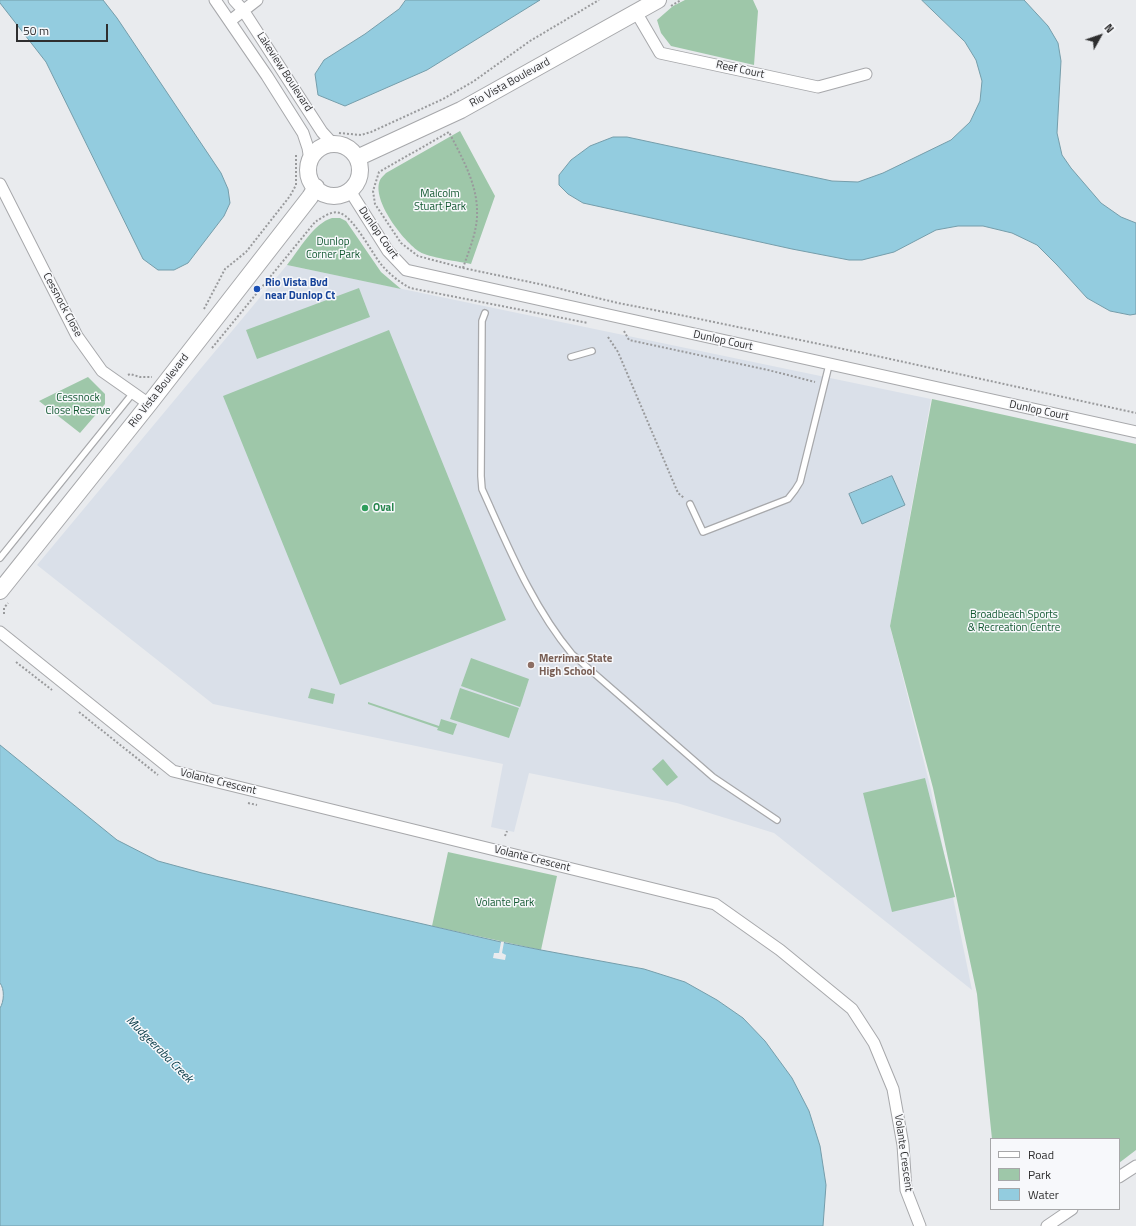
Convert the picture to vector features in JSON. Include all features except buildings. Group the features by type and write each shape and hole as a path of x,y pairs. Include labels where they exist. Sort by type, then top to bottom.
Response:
{"street":[{"path":"215,0 267,76 303,133 310,160 308,170 310,179 316,187 323,193 332,196 341,195 350,191 360,176 360,166 357,158 351,150 335,138 316,152 310,160"},
{"name":"Lakeview Boulevard","path":"234,0 243,10 322,132 335,138"},
{"path":"230,21 257,0"},
{"name":"Rio Vista Boulevard","path":"357,158 462,110 658,0"},
{"name":"Reef Court","path":"636,12 660,53 818,87 866,74"},
{"name":"Cessnock Close","path":"0,184 77,336 102,371 149,404"},
{"name":"Rio Vista Boulevard","path":"6,595 149,404 316,187"},
{"name":"Dunlop Court","path":"350,191 388,251 406,270 1136,432"},
{"name":"Volante Crescent","path":"0,632 173,771 715,904 780,950 852,1009 874,1043 893,1089 903,1145 906,1190 920,1226"},
{"path":"1120,1176 1136,1166"},
{"path":"1047,1226 1071,1210"}],"lane":[{"path":"485,313 482,321 482,489 518,568 537,601 558,637 572,654 713,777 777,820"},
{"path":"572,357 592,351"},
{"path":"690,504 703,532 788,499 800,482 829,365"},
{"name":"Rio Vista Boulevard","path":"0,558 133,393"}],"path":[{"path":"335,138 361,135 371,132 443,99 474,81 530,41 599,0"},
{"path":"463,268 473,238 477,211 473,185 462,157 449,132 379,172 373,191 376,204 401,243 418,256 463,268 544,285 618,303 693,317 1136,413"},
{"path":"204,310 225,269 246,252 290,196 296,186 296,147"},
{"path":"208,353 314,222 330,213 340,213 349,219 380,264 399,282 410,288 593,324"},
{"path":"624,331 629,340 768,370 824,385"},
{"path":"608,337 618,352 678,493 690,504"},
{"path":"117,381 130,374 148,378 158,376"},
{"path":"4,614 6,595"},
{"path":"505,836 507,831"}],"shaded area":[{"name":"Merrimac State High School","path":"287,265 931,399 890,626 931,790 972,990 774,833 677,803 529,773 514,832 491,827 503,764 213,704 37,565"}],"green space":[{"path":"685,0 753,0 758,11 754,65 671,46 661,33 657,20 673,6"},
{"name":"Malcolm Stuart Park","path":"460,131 495,196 471,264 430,256 413,247 398,230 384,209 378,188 380,180 386,173"},
{"name":"Dunlop Corner Park","path":"332,218 340,218 346,221 381,272 401,289 287,265 313,231 319,225"},
{"path":"359,288 370,317 257,359 246,330"},
{"name":"Oval","path":"389,330 506,620 340,685 223,396"},
{"name":"Cessnock Close Reserve","path":"88,377 105,394 105,404 80,433 39,401"},
{"name":"Broadbeach Sports & Recreation Centre","path":"932,399 1136,444 1136,1150 1120,1162 1120,1138 992,1138 977,994 933,788 890,626"},
{"path":"471,658 529,679 520,707 461,686"},
{"path":"311,688 335,694 333,704 308,698"},
{"path":"460,688 519,708 509,738 450,719"},
{"path":"368,702 439,726 441,719 457,724 453,735 437,730 438,728 368,704"},
{"path":"663,759 678,777 667,786 652,769"},
{"path":"925,778 955,897 892,912 863,793"},
{"name":"Volante Park","path":"448,852 557,876 541,950 432,926"}],"water":[{"path":"0,0 103,0 117,18 221,173 228,189 230,203 224,216 188,263 174,270 158,270 143,259 46,62 0,3"},
{"path":"406,0 540,0 427,70 345,106 318,95 315,74 324,60 365,34 399,9"},
{"path":"922,0 1024,0 1048,26 1058,43 1061,61 1057,133 1062,155 1071,168 1101,203 1121,217 1136,223 1136,314 1130,315 1110,311 1087,298 1037,245 1012,233 983,226 958,226 936,230 894,252 862,260 849,260 583,203 568,194 559,185 559,175 571,160 590,146 613,137 627,137 832,181 858,182 883,173 951,140 970,122 980,101 982,81 976,60 965,42"},
{"path":"892,476 905,505 862,524 849,494"},
{"name":"Mudgeeraba Creek","path":"0,745 117,840 158,861 202,873 501,942 644,969 685,982 717,1000 743,1018 765,1041 792,1078 809,1111 820,1146 826,1185 823,1226 0,1226 0,1008 3,989 0,983"}],"pier":[{"path":"501,942 504,942 502,953 506,955 505,960 493,958 494,953 499,953"}],"place":[{"name":"Rio Vista Bvd near Dunlop Ct","path":"257,289"},
{"name":"Oval","path":"365,508"},
{"name":"Merrimac State High School","path":"531,665"}]}
